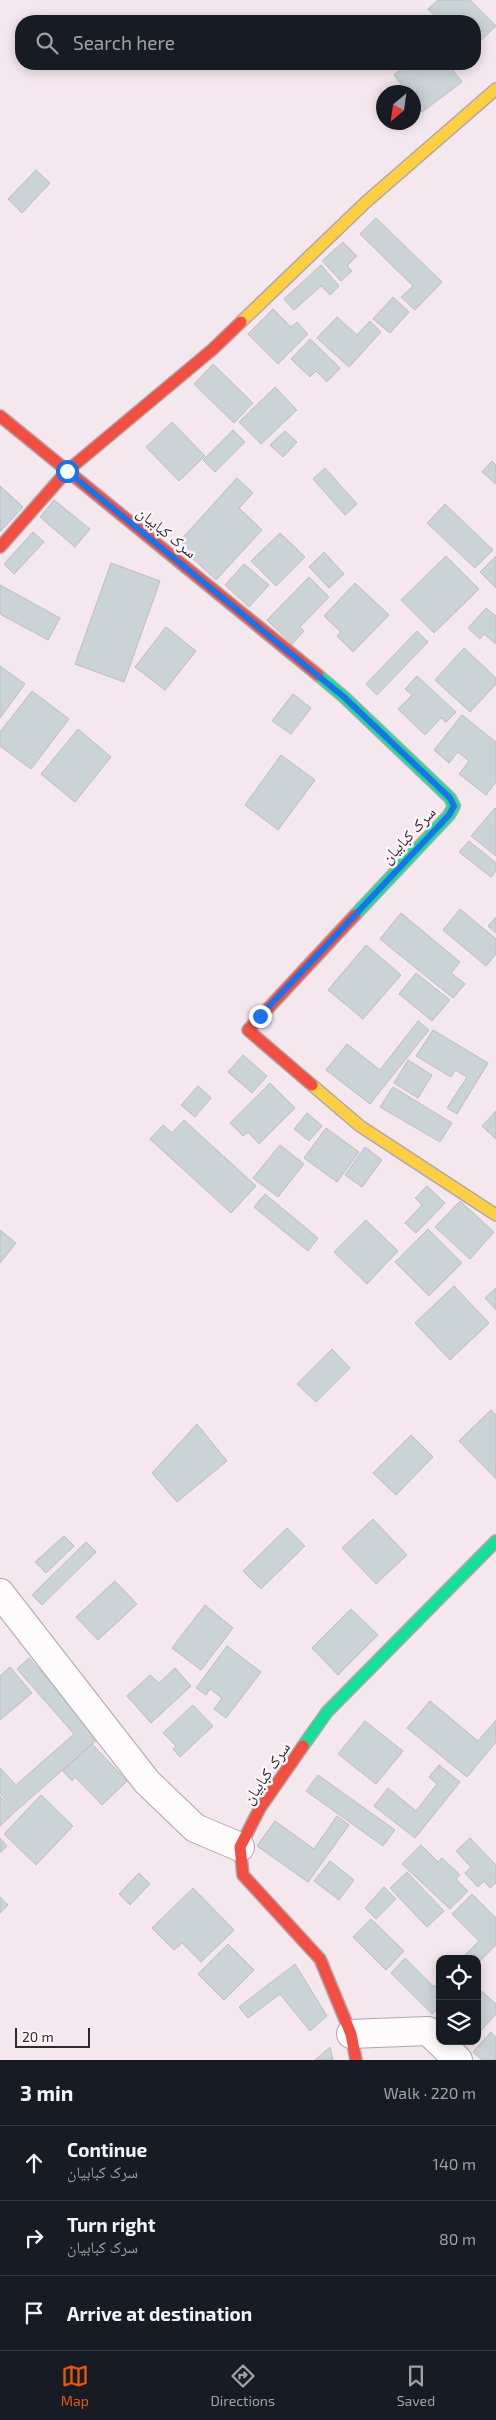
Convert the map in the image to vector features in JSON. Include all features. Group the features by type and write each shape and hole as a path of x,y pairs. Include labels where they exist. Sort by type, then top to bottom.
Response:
{"street":[{"path":"0,547 67,471 213,350 366,202 496,89"},
{"name":"سرک کبابیان","path":"0,416 344,697 450,798 454,806 449,815 248,1030 360,1126 496,1215"},
{"name":"سرک کبابیان","path":"240,1847 260,1808 327,1712 496,1541"},
{"path":"0,1593 147,1782 195,1828 240,1847 243,1875 320,1959 353,2047 428,2031 458,2060"}],"building":[{"path":"438,0 470,0 496,26 481,40 481,15 434,15 428,9"},
{"path":"400,70 453,70 462,82 422,112 421,85 402,85 394,75"},
{"path":"36,170 50,183 22,213 8,199"},
{"path":"376,218 442,282 415,310 401,297 413,286 360,234"},
{"path":"343,242 357,256 347,266 352,271 341,281 322,261"},
{"path":"321,265 339,286 330,295 321,286 294,310 284,299"},
{"path":"393,297 409,312 390,333 373,319"},
{"path":"273,309 291,327 297,322 308,334 278,364 248,334"},
{"path":"337,317 357,335 370,321 381,332 349,367 317,338"},
{"path":"310,339 340,368 327,382 316,371 310,377 291,359"},
{"path":"213,364 253,403 234,423 194,384"},
{"path":"275,387 297,410 261,444 239,422"},
{"path":"172,422 205,456 179,481 146,447"},
{"path":"233,430 245,442 215,472 203,460"},
{"path":"285,431 297,442 283,457 270,445"},
{"path":"492,461 496,465 496,484 482,472"},
{"path":"325,468 357,504 345,515 313,479"},
{"path":"237,478 253,493 239,508 262,530 216,580 177,544"},
{"path":"0,486 23,507 0,532"},
{"path":"54,500 90,529 75,547 40,517"},
{"path":"445,504 493,550 475,568 427,523"},
{"path":"33,532 44,542 14,574 4,564"},
{"path":"280,533 305,557 276,586 251,561"},
{"path":"324,552 344,574 329,588 309,567"},
{"path":"446,556 479,589 434,633 401,600"},
{"path":"496,556 496,588 480,572"},
{"path":"111,563 160,581 124,682 75,664"},
{"path":"244,564 269,585 249,607 225,585"},
{"path":"309,577 329,597 300,627 304,631 292,644 267,620"},
{"path":"355,583 389,615 353,652 337,636 341,632 324,616"},
{"path":"0,585 60,618 48,640 0,614"},
{"path":"486,608 496,616 496,644 484,634 480,639 468,628"},
{"path":"166,627 196,651 165,690 135,667"},
{"path":"417,631 428,642 377,695 366,684"},
{"path":"464,648 496,678 496,684 470,712 435,680"},
{"path":"0,666 25,684 0,718"},
{"path":"417,676 456,712 446,722 441,718 425,735 398,709 412,695 405,689"},
{"path":"32,691 69,719 31,769 0,746 0,732"},
{"path":"293,694 311,708 291,734 272,721"},
{"path":"462,715 496,742 496,782 486,795 459,774 469,761 458,752 449,763 434,750"},
{"path":"78,729 111,757 75,802 41,774"},
{"path":"281,755 315,780 278,830 245,805"},
{"path":"496,809 496,856 471,836"},
{"path":"469,841 496,863 496,871 491,877 459,852"},
{"path":"460,909 496,939 496,954 486,966 443,930"},
{"path":"401,913 460,962 451,973 465,984 453,998 380,939"},
{"path":"496,917 496,933 488,926"},
{"path":"366,945 401,975 363,1019 328,990"},
{"path":"416,973 450,1000 432,1021 399,994"},
{"path":"418,1021 429,1030 370,1104 326,1070 347,1044 380,1070"},
{"path":"433,1030 488,1063 457,1114 447,1108 467,1077 455,1070 451,1077 416,1056"},
{"path":"243,1055 267,1076 252,1093 228,1072"},
{"path":"408,1060 432,1075 418,1098 394,1083"},
{"path":"270,1083 295,1108 259,1144 248,1132 243,1136 230,1123"},
{"path":"198,1086 211,1098 195,1117 181,1105"},
{"path":"393,1087 452,1123 440,1142 380,1107"},
{"path":"496,1111 496,1139 482,1126"},
{"path":"307,1113 322,1126 309,1141 294,1129"},
{"path":"184,1120 256,1186 231,1213 150,1139 163,1125 172,1133"},
{"path":"326,1128 359,1152 337,1182 304,1158"},
{"path":"280,1145 304,1164 278,1197 253,1178"},
{"path":"365,1147 382,1160 362,1187 345,1175"},
{"path":"427,1186 445,1203 416,1233 405,1223 422,1205 415,1198"},
{"path":"265,1194 318,1238 308,1251 254,1207"},
{"path":"460,1201 494,1232 470,1259 435,1227"},
{"path":"366,1220 398,1251 367,1284 334,1252"},
{"path":"428,1229 462,1263 429,1296 395,1262"},
{"path":"0,1230 16,1243 0,1263"},
{"path":"454,1286 489,1323 450,1360 415,1323"},
{"path":"496,1288 496,1310 485,1298"},
{"path":"332,1349 350,1368 316,1402 297,1384"},
{"path":"491,1410 496,1415 496,1479 459,1441"},
{"path":"197,1424 227,1461 177,1502 152,1473"},
{"path":"411,1435 433,1457 396,1495 373,1473"},
{"path":"373,1519 407,1555 376,1584 342,1548"},
{"path":"287,1528 305,1546 261,1589 243,1571"},
{"path":"64,1536 74,1546 46,1573 35,1562"},
{"path":"86,1542 96,1552 42,1605 32,1595"},
{"path":"115,1581 137,1604 98,1640 76,1617"},
{"path":"205,1605 233,1628 201,1670 172,1648"},
{"path":"351,1609 378,1635 338,1675 312,1648"},
{"path":"227,1646 261,1672 226,1718 214,1709 222,1698 210,1689 206,1695 196,1688"},
{"path":"29,1658 100,1737 16,1811 0,1793 0,1768 16,1785 74,1734 17,1669"},
{"path":"10,1667 32,1693 0,1720 0,1676"},
{"path":"175,1668 191,1686 151,1723 127,1696 150,1675 159,1683"},
{"path":"430,1701 478,1741 496,1720 496,1742 467,1777 407,1728"},
{"path":"193,1705 213,1726 180,1757 173,1749 176,1746 163,1733"},
{"path":"365,1721 403,1751 376,1784 338,1754"},
{"path":"92,1744 127,1781 102,1805 75,1777 72,1781 63,1771"},
{"path":"439,1765 460,1782 415,1838 374,1806 388,1788 416,1811 437,1784 429,1777"},
{"path":"318,1775 395,1830 383,1846 306,1791"},
{"path":"41,1795 73,1826 36,1865 4,1834"},
{"path":"0,1796 15,1812 0,1826"},
{"path":"337,1816 349,1825 308,1882 257,1846 275,1821 314,1849"},
{"path":"0,1838 7,1846 0,1853"},
{"path":"470,1838 496,1865 496,1883 490,1888 484,1881 478,1887 465,1873 471,1867 456,1851"},
{"path":"421,1845 438,1862 442,1858 460,1875 456,1879 468,1891 450,1909 402,1864"},
{"path":"330,1861 354,1880 339,1900 314,1881"},
{"path":"407,1872 444,1911 427,1927 390,1888"},
{"path":"139,1873 150,1884 130,1905 119,1894"},
{"path":"384,1887 396,1899 376,1919 365,1908"},
{"path":"193,1888 234,1930 201,1962 182,1943 174,1950 152,1928"},
{"path":"472,1894 496,1918 496,1945 481,1960 481,1955 465,1955 479,1941 452,1914"},
{"path":"0,1897 8,1905 0,1913"},
{"path":"371,1919 404,1951 386,1970 353,1937"},
{"path":"228,1944 254,1970 224,2000 198,1974"},
{"path":"405,1958 434,1987 436,1985 436,2010 432,2014 391,1973"},
{"path":"295,1964 327,2016 310,2031 280,1994 248,2018 239,2007"},
{"path":"481,1991 496,2004 496,2014 481,2031"},
{"path":"491,2032 496,2037 496,2060 482,2060 473,2052"},
{"path":"330,2047 333,2060 315,2060"}],"traffic: fast":[{"path":"318,675 344,697 450,798 454,806 449,815 355,915"},
{"path":"303,1746 327,1712 496,1541"}],"traffic: slow":[{"path":"241,322 366,202 496,89"},
{"path":"312,1085 360,1126 496,1215"}],"traffic: jam":[{"path":"0,547 67,471 213,349 241,322"},
{"path":"0,416 318,675"},
{"path":"312,1085 248,1030 355,915"},
{"path":"303,1746 260,1808 240,1847 243,1875 320,1959 351,2034 356,2060"}],"route":[{"path":"67,471 344,697 450,798 454,806 449,815 260,1016"}]}
